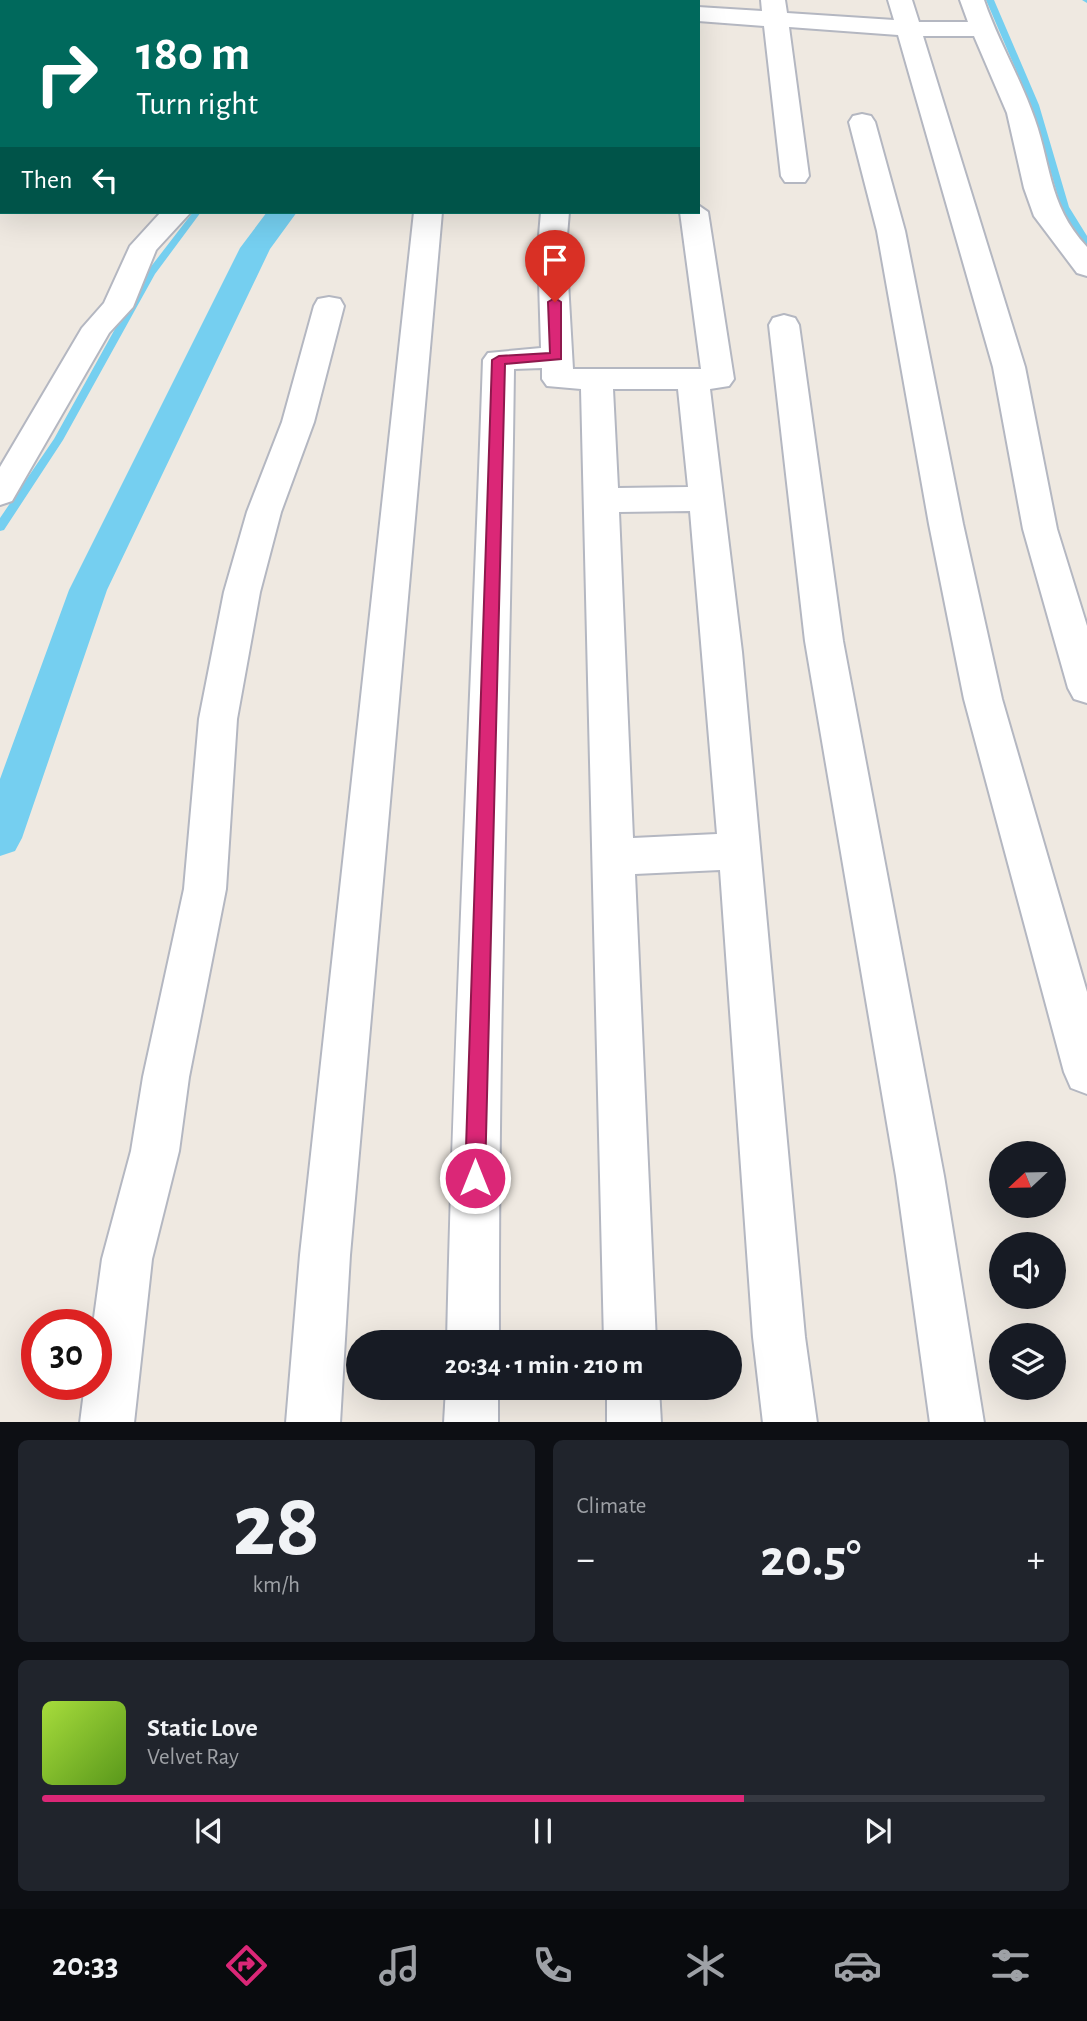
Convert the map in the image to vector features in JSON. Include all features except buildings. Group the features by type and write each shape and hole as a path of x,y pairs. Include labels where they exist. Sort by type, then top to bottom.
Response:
{"street":[{"path":"972,0 981,30 1018,110 1039,197 1056,231 1087,267"},
{"path":"700,14 775,9 903,14 981,30"},
{"path":"775,9 795,176"},
{"path":"903,14 1009,367 1040,530 1087,688"},
{"path":"862,122 891,231 946,524 983,699 1087,1072"},
{"path":"0,493 14,451 97,328 118,307 132,268 145,246 175,214"},
{"path":"313,1422 325,1255 428,214"},
{"path":"555,214 552,247 558,379 718,379 694,214"},
{"path":"107,1422 127,1259 155,1151 166,1077 205,889 218,719 242,592 264,512 298,422 329,306"},
{"path":"784,325 824,640 919,1176 957,1422"},
{"path":"473,1330 475,1127 488,791 499,360 557,356"},
{"path":"597,379 631,1330"},
{"path":"693,379 723,652 779,1337 790,1422"},
{"path":"601,500 705,499"},
{"path":"613,856 738,851"},
{"path":"471,1422 472,1400"},
{"path":"633,1400 634,1422"}],"waterway":[{"path":"990,0 1035,105 1065,207 1087,244"},
{"path":"0,527 58,440 151,273 195,214"},
{"path":"0,838 88,590 255,248 280,214"}],"route":[{"path":"475,1178 489,778 499,360 557,356 555,302"}]}
